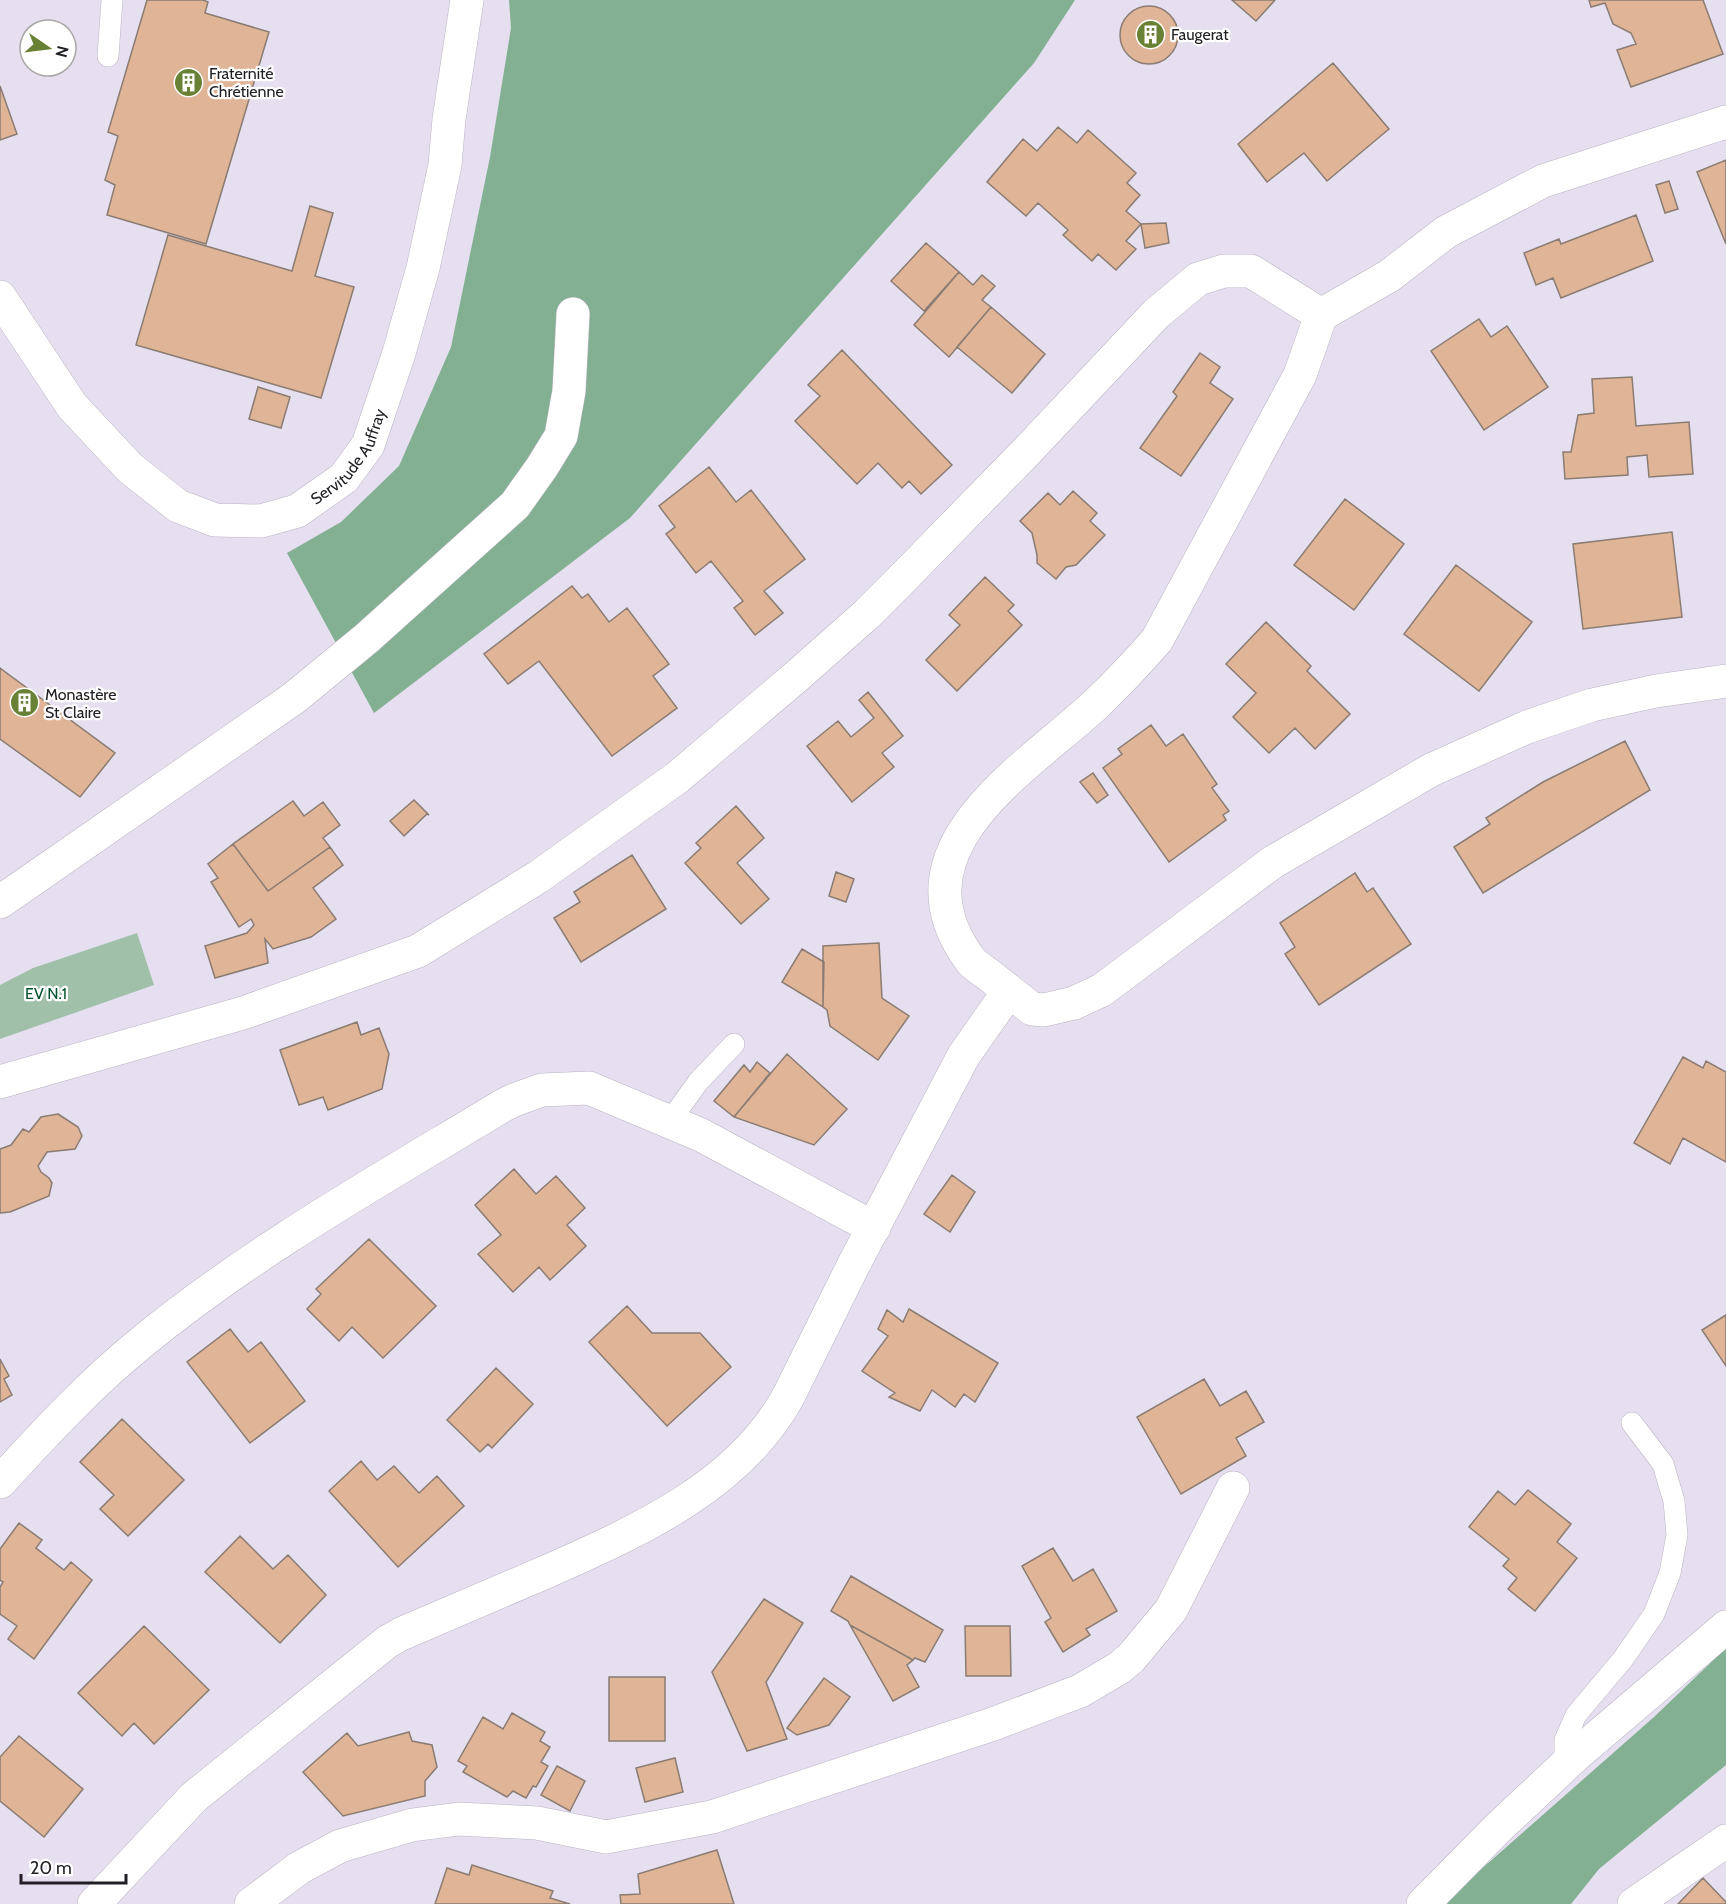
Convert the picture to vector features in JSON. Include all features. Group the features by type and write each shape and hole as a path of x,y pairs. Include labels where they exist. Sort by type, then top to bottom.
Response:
{"street":[{"name":"Servitude Auffray","path":"0,297 72,406 130,468 178,506 215,520 261,521 297,511 344,478 368,445 399,353 423,268 445,165 449,119 466,0"},
{"path":"1724,685 1656,691 1592,705 1527,727 1417,777 1273,862 1115,981 1074,1003 1049,1009 1032,1009 972,962 949,922 945,877 955,848 969,821 1011,776 1093,706 1156,640 1300,375 1321,315 1389,276 1446,232 1543,181 1726,122"},
{"path":"0,1082 243,1013 418,951 538,877 678,777 797,676 867,614 1156,314 1198,279 1224,271 1251,271 1321,315"},
{"path":"0,902 294,698 384,623 515,505 561,436 569,391 573,314"},
{"path":"94,1904 194,1797 387,1642 628,1535 695,1496 754,1446 781,1411 873,1228 964,1055 1009,991"},
{"path":"0,1482 61,1415 142,1342 259,1255 514,1100 542,1090 589,1088 670,1121 701,1135 873,1228"},
{"path":"251,1904 299,1868 340,1846 412,1825 459,1819 537,1822 606,1837 712,1817 993,1724 1080,1691 1119,1668 1131,1658 1170,1610 1233,1488"},
{"path":"1423,1904 1499,1827 1565,1766 1726,1627"},
{"path":"1634,1904 1726,1841"}],"lane":[{"path":"108,56 112,0"},
{"path":"670,1121 698,1082 734,1044"},
{"path":"1565,1766 1565,1740 1576,1715 1623,1659 1654,1614 1670,1573 1677,1535 1674,1501 1663,1464 1632,1423"}],"green space":[{"path":"509,0 1075,0 1034,63 630,518 374,713 287,553 341,522 399,466 451,347 490,157 511,28"},
{"name":"EV N.1","path":"137,933 154,985 0,1039 0,985 33,968"},
{"path":"1726,1648 1726,1765 1599,1869 1571,1904 1447,1904 1453,1894 1654,1717"}],"building":[{"name":"Fraternité Chrétienne","path":"147,0 203,0 208,2 205,13 269,32 206,244 107,215 115,185 105,180 118,136 108,132"},
{"path":"1232,0 1275,0 1256,21"},
{"path":"1589,0 1703,0 1723,54 1631,87 1617,50 1636,44 1631,33 1613,24 1605,3 1591,7"},
{"name":"Faugerat","path":"1149,6 1160,8 1173,19 1178,35 1176,46 1165,59 1149,64 1138,62 1125,51 1120,35 1122,24 1133,11"},
{"path":"1333,63 1389,129 1327,181 1304,153 1267,182 1238,144"},
{"path":"0,86 17,134 0,140"},
{"path":"1058,127 1077,143 1088,130 1136,173 1127,183 1140,195 1126,211 1141,224 1126,241 1136,249 1116,270 1098,254 1092,261 1063,235 1068,230 1038,203 1026,216 987,182 1023,139 1037,151"},
{"path":"1726,160 1726,244 1697,172"},
{"path":"1669,181 1678,209 1665,213 1656,185"},
{"path":"310,206 333,213 315,276 354,287 321,398 136,345 168,235 292,271"},
{"path":"1636,215 1653,261 1561,298 1553,278 1536,285 1524,253 1559,239 1561,244"},
{"path":"1166,223 1169,243 1145,248 1141,224"},
{"path":"926,243 959,272 924,311 891,281"},
{"path":"959,272 973,285 982,275 995,286 982,300 991,307 949,357 914,325"},
{"path":"991,307 1045,354 1012,393 957,347"},
{"path":"1479,319 1491,337 1507,326 1548,387 1484,430 1431,351"},
{"path":"842,350 952,465 921,494 909,481 902,488 878,463 857,484 795,421 820,396 808,385"},
{"path":"1200,353 1220,367 1210,383 1233,399 1181,476 1140,448 1177,396 1173,392"},
{"path":"1632,377 1636,426 1689,422 1693,474 1649,477 1647,455 1627,457 1628,475 1565,479 1563,452 1571,452 1578,415 1594,413 1592,379"},
{"path":"258,387 290,397 281,428 249,419"},
{"path":"709,467 736,502 751,490 805,559 764,591 783,613 755,635 734,608 743,601 711,561 696,573 666,534 675,527 659,506"},
{"path":"1073,491 1097,513 1090,521 1105,535 1076,565 1066,567 1056,579 1037,563 1032,533 1020,521 1048,493 1060,505"},
{"path":"1345,499 1404,544 1354,610 1294,565"},
{"path":"1672,532 1682,617 1583,629 1573,544"},
{"path":"1456,565 1532,622 1479,691 1404,634"},
{"path":"985,577 1014,605 1008,611 1022,625 957,691 926,660 960,625 949,615"},
{"path":"572,586 582,598 588,594 609,622 627,608 669,664 653,676 677,708 612,756 539,661 508,684 484,654"},
{"path":"1266,622 1311,666 1307,671 1350,714 1315,749 1295,728 1269,753 1233,717 1256,693 1226,664"},
{"name":"Monastère St Claire","path":"0,668 115,753 80,797 0,739"},
{"path":"868,692 903,736 882,753 894,767 852,802 807,746 838,721 851,737 874,718 859,700"},
{"path":"1151,725 1166,746 1183,734 1217,784 1212,788 1229,811 1223,815 1226,820 1169,862 1103,768 1122,754 1118,749"},
{"path":"1625,741 1650,790 1483,893 1454,847 1490,824 1486,818 1543,782"},
{"path":"1093,773 1108,795 1097,803 1080,782"},
{"path":"414,800 429,815 427,814 404,836 390,821"},
{"path":"293,801 304,816 323,802 340,825 323,838 330,847 268,891 233,844"},
{"path":"736,806 764,838 737,863 769,899 741,924 685,863 701,848 696,843"},
{"path":"233,844 268,891 330,847 343,865 313,888 336,919 311,937 273,949 265,939 268,963 215,978 205,946 247,933 254,925 251,919 239,927 211,882 218,878 208,864"},
{"path":"632,855 666,909 581,962 554,918 580,902 574,892"},
{"path":"836,872 854,879 846,902 829,896"},
{"path":"1355,873 1367,892 1373,888 1411,944 1319,1005 1285,954 1295,947 1280,923"},
{"path":"879,943 882,998 909,1016 878,1060 830,1026 827,1010 823,1007 823,946"},
{"path":"802,949 824,962 823,1007 782,982"},
{"path":"357,1022 361,1035 379,1028 389,1054 382,1089 328,1110 323,1097 299,1105 280,1050"},
{"path":"787,1054 847,1109 814,1145 734,1117"},
{"path":"1683,1057 1703,1068 1706,1061 1726,1072 1726,1162 1683,1138 1670,1164 1634,1143"},
{"path":"757,1062 770,1073 734,1117 714,1101 744,1065 750,1072"},
{"path":"58,1114 78,1127 82,1136 75,1149 47,1152 38,1166 52,1183 49,1196 10,1212 0,1213 0,1149 11,1145 23,1129 29,1132 41,1117"},
{"path":"514,1169 536,1194 556,1176 585,1208 567,1225 586,1246 550,1280 539,1267 513,1292 478,1254 501,1235 475,1205"},
{"path":"952,1175 975,1192 950,1232 924,1214"},
{"path":"369,1239 436,1306 383,1358 352,1327 339,1341 307,1309 321,1294 316,1289"},
{"path":"627,1306 652,1333 700,1333 731,1367 667,1426 589,1342"},
{"path":"909,1309 998,1363 975,1402 964,1394 955,1407 932,1390 920,1411 889,1397 895,1393 862,1371 888,1336 878,1329 887,1310 903,1322"},
{"path":"1726,1315 1726,1366 1702,1330"},
{"path":"230,1329 248,1352 261,1342 305,1401 250,1443 187,1362"},
{"path":"0,1359 9,1376 4,1379 12,1395 0,1402"},
{"path":"496,1368 533,1404 492,1448 488,1444 480,1452 447,1420"},
{"path":"1204,1379 1220,1406 1246,1391 1264,1422 1236,1438 1246,1456 1181,1494 1137,1417"},
{"path":"122,1419 184,1480 128,1536 100,1509 114,1495 80,1462"},
{"path":"361,1461 377,1480 394,1466 419,1493 437,1476 464,1506 398,1567 329,1491"},
{"path":"1528,1490 1571,1524 1557,1542 1577,1558 1535,1611 1508,1589 1517,1578 1503,1566 1509,1559 1469,1527 1498,1491 1515,1505"},
{"path":"19,1523 42,1540 36,1548 64,1570 71,1562 92,1580 34,1659 8,1639 17,1626 0,1614 0,1587 3,1582 0,1580 0,1549"},
{"path":"240,1536 273,1569 288,1555 326,1595 280,1643 205,1572"},
{"path":"1053,1548 1073,1581 1093,1569 1117,1611 1086,1629 1090,1635 1063,1652 1045,1622 1051,1618 1022,1566"},
{"path":"851,1576 943,1630 925,1662 915,1658 913,1660 850,1625 848,1621 831,1611"},
{"path":"764,1599 803,1623 766,1682 787,1739 747,1751 712,1672"},
{"path":"850,1625 913,1660 907,1665 919,1687 893,1701"},
{"path":"144,1626 209,1690 154,1744 134,1723 122,1736 78,1693"},
{"path":"965,1626 1010,1626 1011,1676 966,1676"},
{"path":"609,1677 665,1677 665,1741 609,1741"},
{"path":"824,1678 850,1697 829,1725 797,1735 787,1728"},
{"path":"512,1713 545,1732 540,1741 550,1747 541,1762 548,1766 536,1787 533,1786 526,1798 513,1791 507,1797 463,1772 467,1766 458,1761 483,1717 503,1729"},
{"path":"409,1732 412,1741 432,1745 437,1767 425,1781 425,1796 343,1816 303,1772 347,1733 358,1746"},
{"path":"19,1736 83,1789 44,1837 0,1801 0,1757"},
{"path":"675,1758 683,1792 645,1802 636,1768"},
{"path":"557,1766 585,1781 570,1811 541,1795"},
{"path":"717,1850 734,1904 621,1904 620,1895 640,1894 638,1874"},
{"path":"472,1865 553,1891 550,1898 570,1904 435,1904 447,1868 469,1875"},
{"path":"1703,1878 1726,1904 1678,1904"}],"place":[{"name":"Faugerat","path":"1150,34"},
{"name":"Fraternité Chrétienne","path":"188,82"},
{"name":"Monastère St Claire","path":"24,703"}]}
